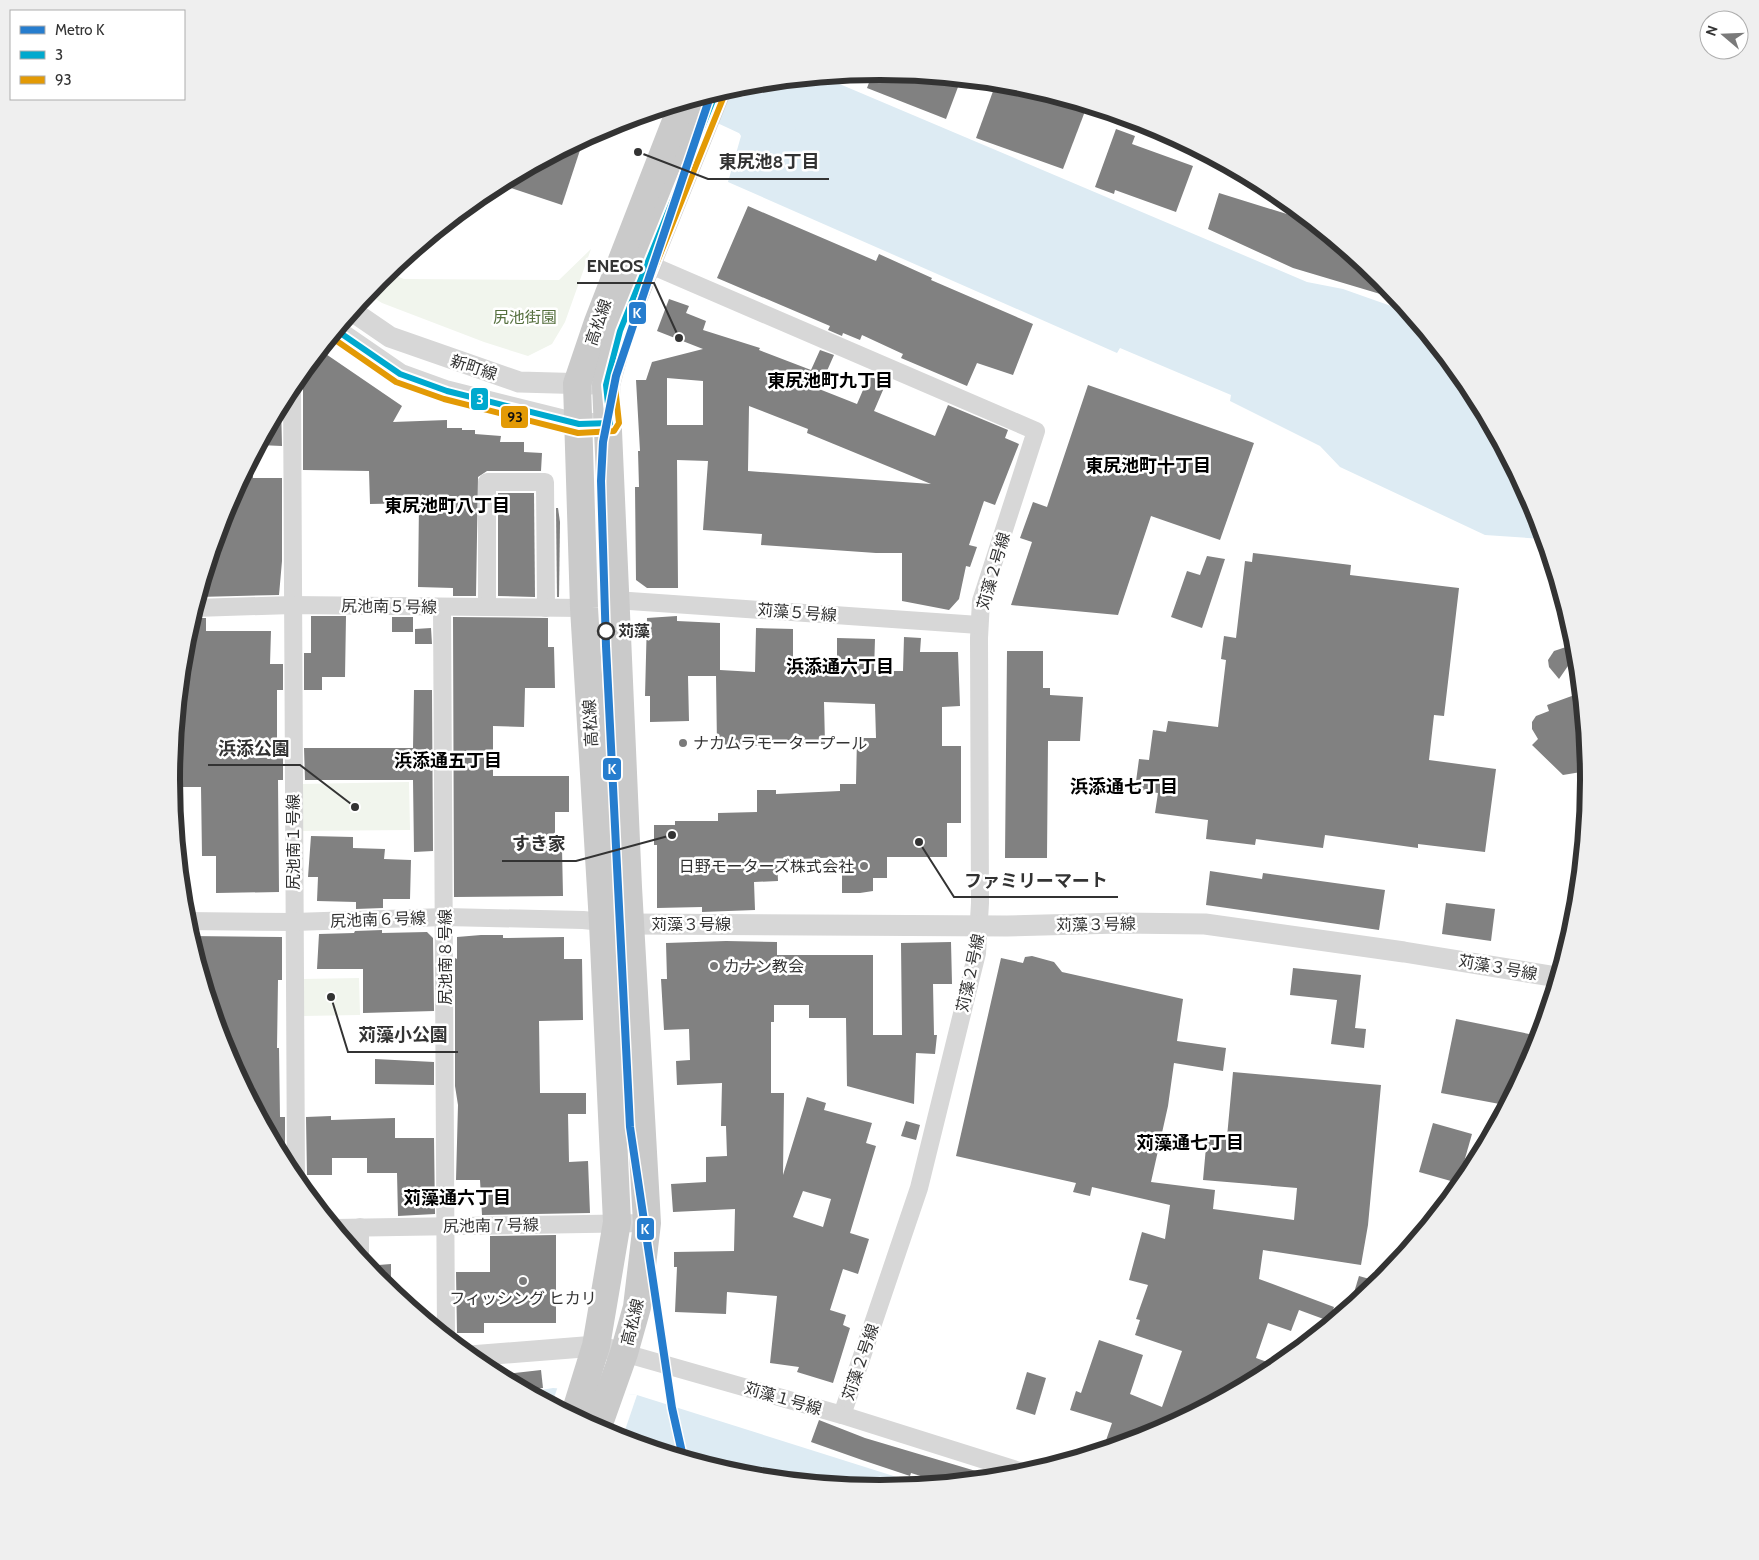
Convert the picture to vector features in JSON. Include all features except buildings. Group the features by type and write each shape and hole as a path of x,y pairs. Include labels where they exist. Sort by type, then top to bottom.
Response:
{"main road":[{"name":"高松線","path":"578,1412 624,1353 637,1307 647,1223 616,600 610,422 606,385 620,331 712,103"},
{"name":"高松線","path":"597,1420 596,1346 616,1222 603,923 584,608 577,384 601,313 681,109"}],"street":[{"name":"苅藻２号線","path":"646,263 1036,431 981,601 979,626 980,926 976,953 920,1188 842,1415"},
{"name":"新町線","path":"357,314 398,340 519,382 606,385"},
{"name":"新町線","path":"341,333 400,374 448,391 579,424 610,422"},
{"name":"尻池南１号線","path":"292,399 296,1167"},
{"path":"487,606 487,482 545,482 546,608"},
{"name":"苅藻５号線","path":"616,600 979,626"},
{"name":"尻池南５号線","path":"201,608 292,605 584,608"},
{"name":"尻池南８号線","path":"442,607 447,1226 446,1329"},
{"name":"尻池南６号線","path":"194,921 294,922 445,917 583,920 631,924"},
{"name":"苅藻３号線","path":"631,924 980,926 1119,923 1205,924 1404,952 1551,976"},
{"name":"尻池南７号線","path":"341,1228 647,1223"},
{"path":"360,1227 360,1249"},
{"path":"481,1355 596,1346 624,1353"},
{"name":"苅藻１号線","path":"624,1353 842,1415 1012,1468"}],"green space":[{"name":"尻池街園","path":"591,249 565,322 552,344 528,356 484,342 382,303 373,297 395,276 404,279 559,280"},
{"path":"409,782 410,830 300,831 300,784"},
{"path":"359,978 360,1015 302,1016 302,979"}],"shaded area":[{"path":"833,81 1307,282 1343,289 1396,308 1435,354 1462,391 1486,430 1507,470 1536,539 1485,535 1340,467 1320,446 1230,401 1231,395 1120,348 1117,353 728,182 741,136 734,124 745,93"},
{"path":"553,1388 637,1395 904,1479 834,1479 743,1467 654,1443 612,1427 537,1390"}],"pier":[{"path":"558,1386 637,1395 624,1432 554,1399"}],"waterway":[{"path":"710,101 779,133"}],"metro line":[{"name":"K","path":"682,1451 672,1408 630,1127 606,646 601,481 603,442 616,376 708,101"}],"transit line":[{"name":"93","path":"335,340 396,382 444,399 578,433 614,431 619,423 615,386 628,334 723,98"},
{"name":"3","path":"341,333 400,374 447,391 579,424 610,423 606,385 620,331 713,100"}],"place":[{"name":"東尻池8丁目","path":"638,152"},
{"name":"ENEOS","path":"679,338"},
{"name":"苅藻","path":"606,631"},
{"name":"ナカムラモータープール","path":"683,743"},
{"name":"浜添公園","path":"355,807"},
{"name":"すき家","path":"672,835"},
{"name":"ファミリーマート","path":"919,842"},
{"name":"日野モーターズ株式会社","path":"864,866"},
{"name":"カナン教会","path":"714,966"},
{"name":"苅藻小公園","path":"331,997"},
{"name":"フィッシング ヒカリ","path":"523,1281"}],"district":[{"name":"東尻池町九丁目","path":"830,381"},
{"name":"東尻池町十丁目","path":"1148,466"},
{"name":"東尻池町八丁目","path":"447,506"},
{"name":"浜添通六丁目","path":"840,667"},
{"name":"浜添通五丁目","path":"448,761"},
{"name":"浜添通七丁目","path":"1124,787"},
{"name":"苅藻通七丁目","path":"1190,1143"},
{"name":"苅藻通六丁目","path":"457,1198"}]}
